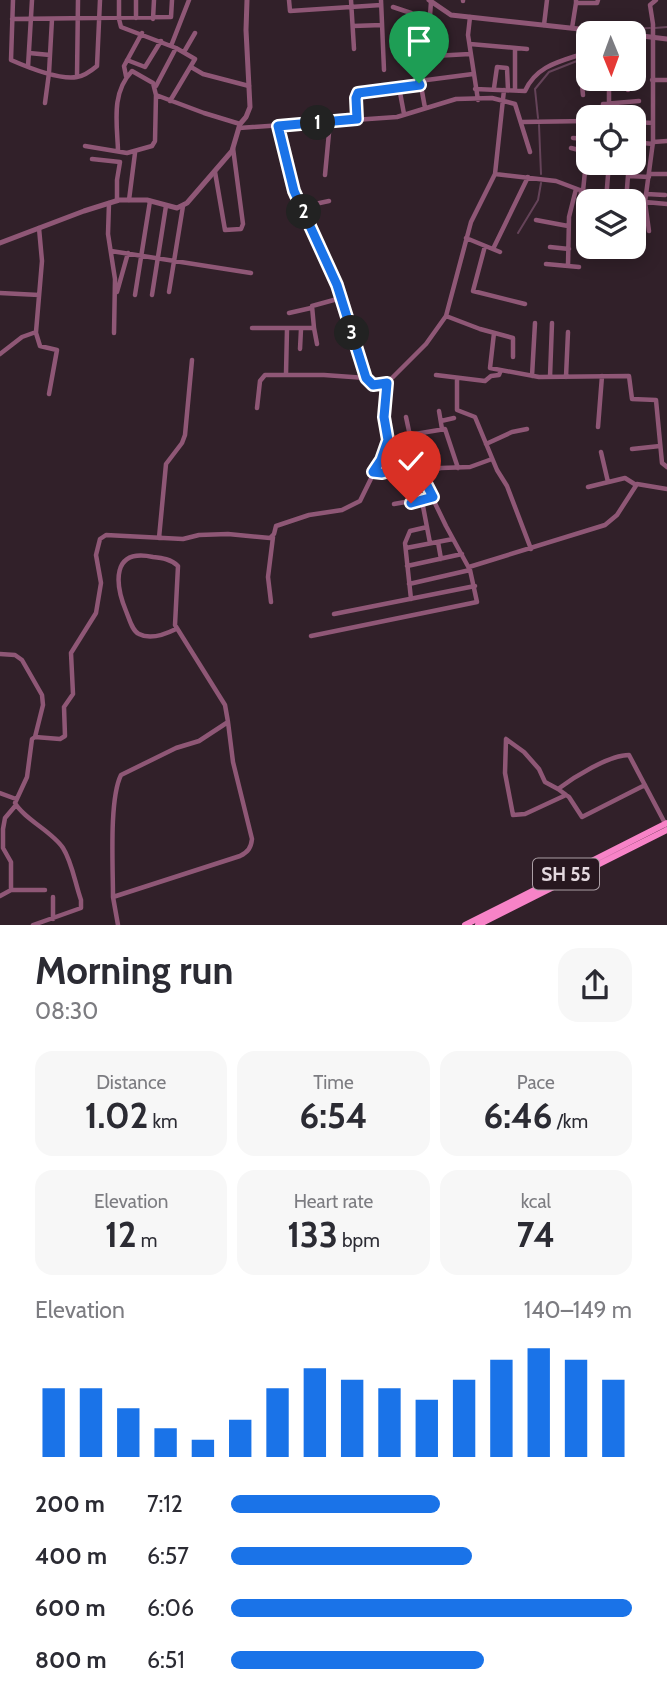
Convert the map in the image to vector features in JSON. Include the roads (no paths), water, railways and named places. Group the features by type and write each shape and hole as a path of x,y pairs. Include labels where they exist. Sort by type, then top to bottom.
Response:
{"main road":[{"path":"478,925 667,826"},
{"name":"SH 55","path":"465,925 601,860"}],"street":[{"path":"13,0 11,60 49,73 77,78 97,66 100,0"},
{"path":"28,67 32,0"},
{"path":"77,78 78,0"},
{"path":"119,0 119,19 124,28 161,41 195,59 170,101"},
{"path":"136,0 136,18"},
{"path":"153,19 154,0"},
{"path":"171,17 172,0"},
{"path":"85,145 127,153 155,143 156,87 174,47 189,0"},
{"path":"169,292 183,206 233,148 250,107 247,0"},
{"path":"289,0 290,10 351,3 381,3 384,70"},
{"path":"307,0 307,8"},
{"path":"315,0 316,8"},
{"path":"332,0 332,7"},
{"path":"544,25 547,0"},
{"path":"572,28 576,1 597,3 598,0"},
{"path":"656,0 650,5 653,24 653,143 646,194 665,195"},
{"path":"430,1 451,15 576,29"},
{"path":"430,1 430,56"},
{"path":"351,3 354,49"},
{"path":"393,7 411,13 411,30 425,108"},
{"path":"12,19 153,19 171,17 187,11"},
{"path":"470,17 470,44 478,100"},
{"path":"45,103 52,19"},
{"path":"353,26 382,25"},
{"path":"127,78 124,68 142,33"},
{"path":"184,52 195,33"},
{"path":"646,37 667,39"},
{"path":"127,61 145,67 161,41"},
{"path":"470,44 527,50"},
{"path":"515,49 515,90"},
{"path":"29,53 50,55"},
{"path":"415,57 471,54"},
{"path":"475,89 525,91 529,81 542,69 576,56"},
{"path":"191,67 203,74 250,86"},
{"path":"278,126 291,180 326,258 366,378 373,385 387,383 426,344 446,316 471,222 495,174 507,68 497,67 494,88"},
{"path":"118,150 116,103 127,78 132,71 148,78 156,87"},
{"path":"357,119 358,93 473,74"},
{"path":"652,80 667,80"},
{"path":"399,87 404,114"},
{"path":"609,91 609,102"},
{"path":"156,95 240,126 330,122 404,114 456,99 492,99 515,104 530,152"},
{"path":"603,105 609,102 639,102"},
{"path":"522,122 576,121"},
{"path":"325,175 329,157 330,122"},
{"path":"646,123 653,123"},
{"path":"646,143 667,141"},
{"path":"215,172 225,230 241,229 243,224 233,148"},
{"path":"571,148 576,149"},
{"path":"129,200 135,152"},
{"path":"92,159 120,162 117,201"},
{"path":"495,174 556,181 577,189"},
{"path":"627,189 628,176 667,174"},
{"path":"493,249 528,177"},
{"path":"568,266 570,208 576,197"},
{"path":"0,243 117,201 150,201 166,206 183,206"},
{"path":"135,295 150,201"},
{"path":"301,207 329,201"},
{"path":"646,202 667,205"},
{"path":"109,203 108,234 115,294 114,333"},
{"path":"152,295 166,206"},
{"path":"646,209 649,231"},
{"path":"536,220 568,226"},
{"path":"39,228 42,261 36,333 40,346 57,350 49,394"},
{"path":"466,237 500,253"},
{"path":"485,246 474,292 525,304"},
{"path":"550,247 569,249"},
{"path":"111,251 251,273"},
{"path":"115,294 128,253"},
{"path":"546,264 579,267"},
{"path":"0,293 39,295"},
{"path":"289,313 341,299"},
{"path":"310,308 317,344"},
{"path":"446,316 513,338 513,357"},
{"path":"532,376 535,323"},
{"path":"550,377 552,323"},
{"path":"252,328 314,328"},
{"path":"286,374 287,329"},
{"path":"300,349 301,329"},
{"path":"566,377 568,332"},
{"path":"0,354 22,337 36,333"},
{"path":"494,333 489,366 501,370 550,377 629,376 632,399 655,399 663,465 667,467"},
{"path":"159,538 166,464 185,435 192,360"},
{"path":"436,376 485,381 491,376 499,375 501,370"},
{"path":"257,408 262,376 286,374 366,378"},
{"path":"598,427 602,376"},
{"path":"457,378 457,410 473,415 507,486 531,548"},
{"path":"36,737 60,739 65,736 64,707 73,691 71,653 96,613 101,583 96,555 100,539 106,535 183,538 228,534 270,538 282,523 309,515 342,510 360,501 376,473 388,440 384,417 387,383"},
{"path":"439,411 442,429"},
{"path":"311,636 474,604 477,600 470,568 416,464 406,417"},
{"path":"441,421 454,418"},
{"path":"409,435 442,429 447,432 458,468"},
{"path":"486,444 509,433 527,429"},
{"path":"423,433 430,460"},
{"path":"632,449 660,446"},
{"path":"394,457 412,451"},
{"path":"601,452 608,482"},
{"path":"421,472 473,467 492,459"},
{"path":"376,473 416,464"},
{"path":"588,487 627,478 635,485 667,489"},
{"path":"409,584 470,568 605,525 617,515 635,485"},
{"path":"394,504 433,497"},
{"path":"422,501 430,543"},
{"path":"411,599 405,548 408,531 427,527"},
{"path":"271,603 268,577 274,533"},
{"path":"405,548 453,539"},
{"path":"438,542 441,559"},
{"path":"407,566 462,554"},
{"path":"113,897 240,856 248,851 252,839 233,762 225,705 176,629 174,615 178,566 171,560 145,555 127,559 121,566 119,588 135,631 144,636 176,629"},
{"path":"334,614 475,586"},
{"path":"0,654 15,655 22,660 41,695 43,705 36,737 31,742 27,777 16,802 5,818 2,837 3,848 11,862 10,890"},
{"path":"118,925 113,897 113,834 121,775 176,748 199,741 228,722"},
{"path":"567,795 525,814 513,815 505,773 506,739 524,752 539,769 545,782 567,795 582,817 645,785"},
{"path":"558,789 599,765 629,755 667,826"},
{"path":"0,793 16,802 60,845 74,878 81,908 33,925"},
{"path":"0,896 10,890 45,890"},
{"path":"53,897 53,919"}],"waterway":[{"path":"655,28 667,27"},
{"path":"646,28 650,28"},
{"path":"538,118 535,89 549,72 576,61"},
{"path":"539,125 541,174"},
{"path":"518,233 538,200 541,183"}]}
